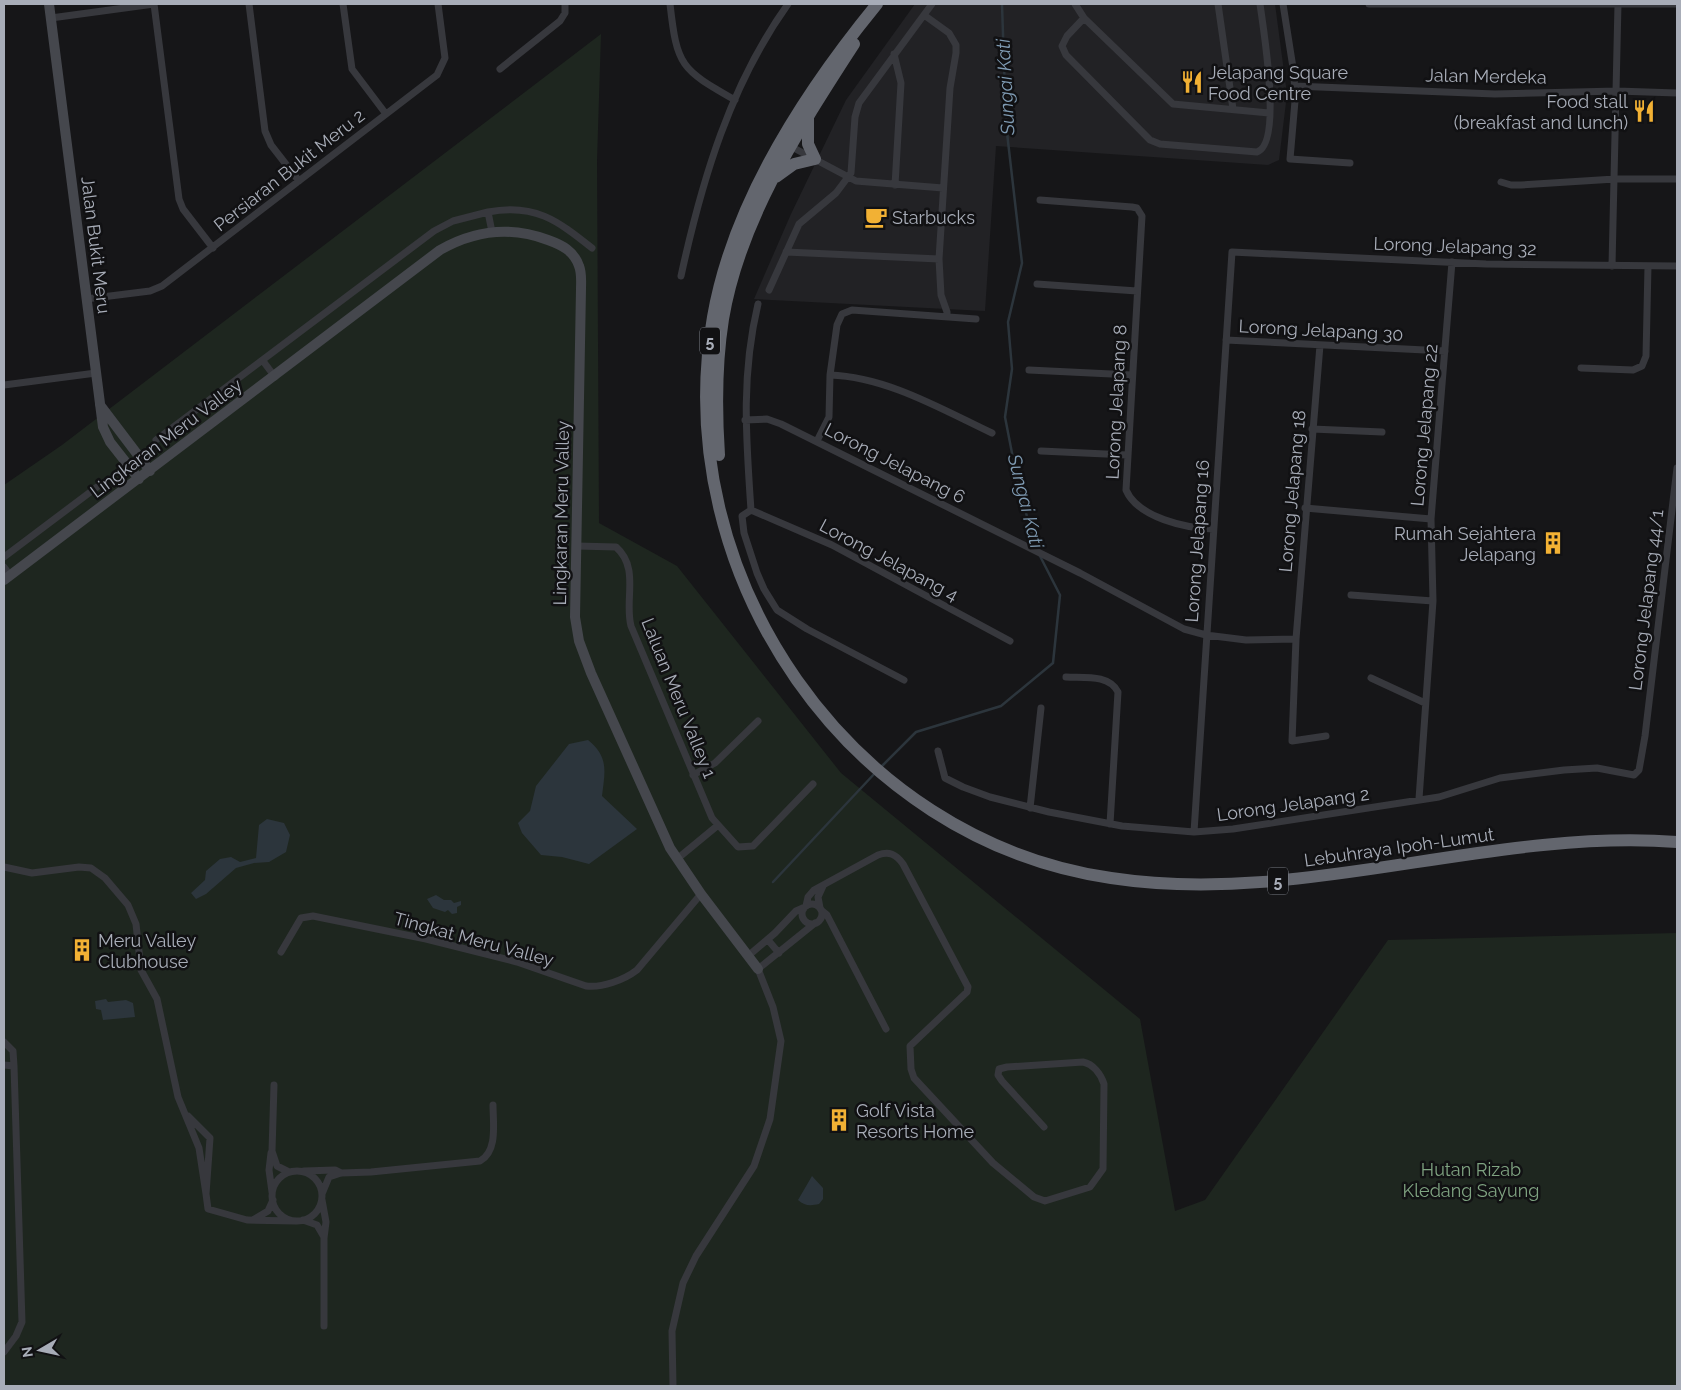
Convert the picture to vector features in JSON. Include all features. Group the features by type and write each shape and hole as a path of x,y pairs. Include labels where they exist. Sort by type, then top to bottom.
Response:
{"highway":[{"name":"Lebuhraya Ipoh-Lumut","path":"732,552 723,498 718,446 717,390 721,335 728,296 742,252 786,144 809,115 878,4"},
{"name":"Lebuhraya Ipoh-Lumut","path":"878,4 816,84 786,144 751,200 732,248 713,317 707,390 709,436 716,499 732,552 759,619 789,670 820,712 859,753 897,786 947,820 1028,858 1083,874 1154,883 1188,885 1299,880 1396,864 1562,844 1654,840 1677,842"},
{"path":"773,179 794,164 815,159 808,144 809,115"}],"street":[{"name":"Jalan Bukit Meru","path":"49,4 100,404 106,435 139,479"},
{"path":"51,18 154,4 179,199 183,208 212,248"},
{"path":"249,4 265,131 271,144 299,181"},
{"path":"344,4 352,69 386,114"},
{"name":"Persiaran Bukit Meru 2","path":"86,299 158,289 441,70 445,58 438,4"},
{"path":"500,69 560,21 565,13 565,4"},
{"path":"670,4 676,47 684,66 702,81 735,100"},
{"path":"681,276 706,173 724,122 770,31 788,4"},
{"path":"769,290 799,224 836,194 849,178 852,167 856,110 894,54 932,4"},
{"path":"1075,4 1084,18 1170,102 1269,113"},
{"path":"1218,4 1233,109"},
{"path":"1084,18 1066,36 1062,46 1066,55 1155,142 1257,152 1265,144 1272,90 1260,4"},
{"path":"1283,4 1295,101 1290,159 1350,164"},
{"path":"1369,4 1677,4"},
{"path":"1612,266 1618,4"},
{"path":"924,15 949,33 956,45 956,62 950,88 939,259 941,295 947,317"},
{"path":"894,54 901,83 895,185"},
{"name":"Jalan Merdeka","path":"1294,86 1496,94 1616,91 1677,93"},
{"path":"786,144 849,178 863,183 943,188"},
{"path":"1502,182 1511,185 1615,179 1677,179"},
{"name":"Lorong Jelapang 8","path":"1040,200 1132,207 1137,208 1142,216 1126,490 1134,503 1181,526 1214,529"},
{"path":"156,440 434,230 453,221 488,212 519,208 547,215 592,248"},
{"path":"488,212 492,232"},
{"name":"Lingkaran Meru Valley","path":"7,578 440,250 461,240 492,232 523,232 562,245 572,254 579,266 581,289 575,617 579,641 630,760 677,860 700,894 758,969 773,1007 781,1041 770,1119 754,1166 696,1256 683,1283 672,1332 673,1386"},
{"path":"786,252 939,259"},
{"name":"Lorong Jelapang 32","path":"1232,252 1452,262 1677,266"},
{"name":"Lorong Jelapang 16","path":"1194,832 1232,252"},
{"name":"Lorong Jelapang 22","path":"1419,799 1433,601 1431,519 1452,262"},
{"path":"1581,368 1633,370 1642,366 1646,356 1648,266"},
{"path":"1037,284 1137,291"},
{"path":"758,304 746,370 745,420 751,510 742,516 744,533 764,589 777,610 807,629 904,680"},
{"path":"817,441 829,417 830,375 837,325 842,314 852,310 976,319"},
{"name":"Lorong Jelapang 30","path":"1226,340 1445,351"},
{"name":"Lorong Jelapang 18","path":"1320,345 1305,508 1296,639 1292,741 1326,736"},
{"path":"263,361 275,376"},
{"path":"1029,370 1132,375"},
{"path":"4,385 96,373"},
{"path":"830,375 855,377 902,392 992,433"},
{"path":"100,404 150,471"},
{"name":"Lorong Jelapang 6","path":"745,420 767,419 817,441 1049,558 1184,629 1206,635"},
{"path":"1312,429 1382,432"},
{"path":"1041,451 1127,455"},
{"name":"Lorong Jelapang 44/1","path":"1644,736 1674,528 1677,468"},
{"path":"4,557 97,487"},
{"path":"1305,508 1431,519"},
{"name":"Lorong Jelapang 4","path":"751,510 832,544 1010,641"},
{"name":"Laluan Meru Valley 1","path":"576,546 616,548 627,560 630,573 629,612 632,626 693,775 717,826 738,847 753,846 813,784"},
{"path":"4,567 7,578"},
{"path":"1351,595 1433,601"},
{"path":"1206,635 1246,640 1296,639"},
{"path":"1066,677 1104,679 1114,684 1118,692 1110,824"},
{"path":"1371,678 1425,703"},
{"path":"1030,808 1041,708"},
{"path":"693,775 715,764 758,721"},
{"name":"Lorong Jelapang 2","path":"938,751 943,773 949,781 990,797 1030,808 1110,824 1194,832 1233,829 1439,797 1500,778 1597,768 1634,775 1639,770 1644,736"},
{"path":"677,860 717,826"},
{"path":"832,930 816,923 808,923 804,919 802,913 811,892 878,855 892,853 900,859 968,987 967,992 912,1043 909,1049 912,1074 922,1089 983,1154 1040,1200 1050,1201 1090,1187 1103,1169 1104,1084 1092,1065 1083,1062 999,1069 998,1074 1002,1081 1044,1127"},
{"path":"4,867 32,873 79,867 91,868 106,878 128,905 136,924 141,970 160,1008 173,1077 199,1148 206,1194"},
{"path":"758,969 816,923 822,916 818,897 823,886"},
{"name":"Tingkat Meru Valley","path":"281,952 301,918 313,916 494,956 586,986 597,986 637,970 700,894"},
{"path":"748,956 768,940 796,911 813,904 827,916 832,930 886,1029"},
{"path":"768,940 779,953"},
{"path":"4,1042 12,1052 14,1066 22,1322 20,1330 4,1352"},
{"path":"4,1066 14,1066"},
{"path":"274,1085 272,1150 268,1170 273,1197 279,1212 284,1217 317,1225 324,1238"},
{"path":"185,1114 202,1128 210,1138 206,1194 206,1204 209,1210 253,1221 300,1220 318,1210 329,1177 341,1173 480,1161 488,1155 492,1144 493,1105"},
{"path":"272,1150 277,1166 289,1172 334,1170 341,1173"},
{"path":"301,1171 313,1176 321,1187 326,1222 324,1238 324,1326"},
{"path":"253,1221 268,1211 278,1181 289,1172"}],"shaded area":[{"path":"915,4 1275,4 1287,94 1279,160 1268,165 996,146 985,311 754,299 791,214 846,100"},
{"path":"588,740 599,752 604,765 602,796 637,829 589,864 562,857 541,855 522,833 518,823 530,811 536,786 569,744"},
{"path":"267,819 284,823 290,835 286,852 269,862 254,863 236,868 206,894 196,899 191,893 205,880 206,871 220,859 231,857 240,862 256,858 259,825"},
{"path":"436,895 444,900 451,900 454,903 461,901 461,905 457,907 457,913 452,914 448,910 445,912 433,908 427,899"},
{"path":"106,999 108,1002 126,1000 133,1003 135,1017 103,1020 101,1010 96,1009 95,1001"},
{"path":"812,1176 823,1188 823,1199 819,1204 808,1205 798,1200"}],"green space":[{"name":"Hutan Rizab Kledang Sayung","path":"601,34 597,161 599,523 677,566 841,773 1140,1019 1175,1211 1205,1200 1388,940 1677,933 1677,1386 4,1386 4,485 62,445"}],"waterway":[{"name":"Sungai Kati","path":"1002,4 1006,124 1022,263 1008,322 1012,369 1005,417 1018,484 1036,549"},
{"name":"Sungai Kati","path":"882,766 916,732 1001,706 1053,663 1060,595 1040,556"},
{"name":"Sungai Kati","path":"773,882 876,772"}],"place":[{"name":"Jelapang Square Food Centre","path":"1192,82"},
{"name":"Food stall (breakfast and lunch)","path":"1644,111"},
{"name":"Starbucks","path":"876,217"},
{"name":"Rumah Sejahtera Jelapang","path":"1553,543"},
{"name":"Meru Valley Clubhouse","path":"82,950"},
{"name":"Golf Vista Resorts Home","path":"839,1120"}]}
